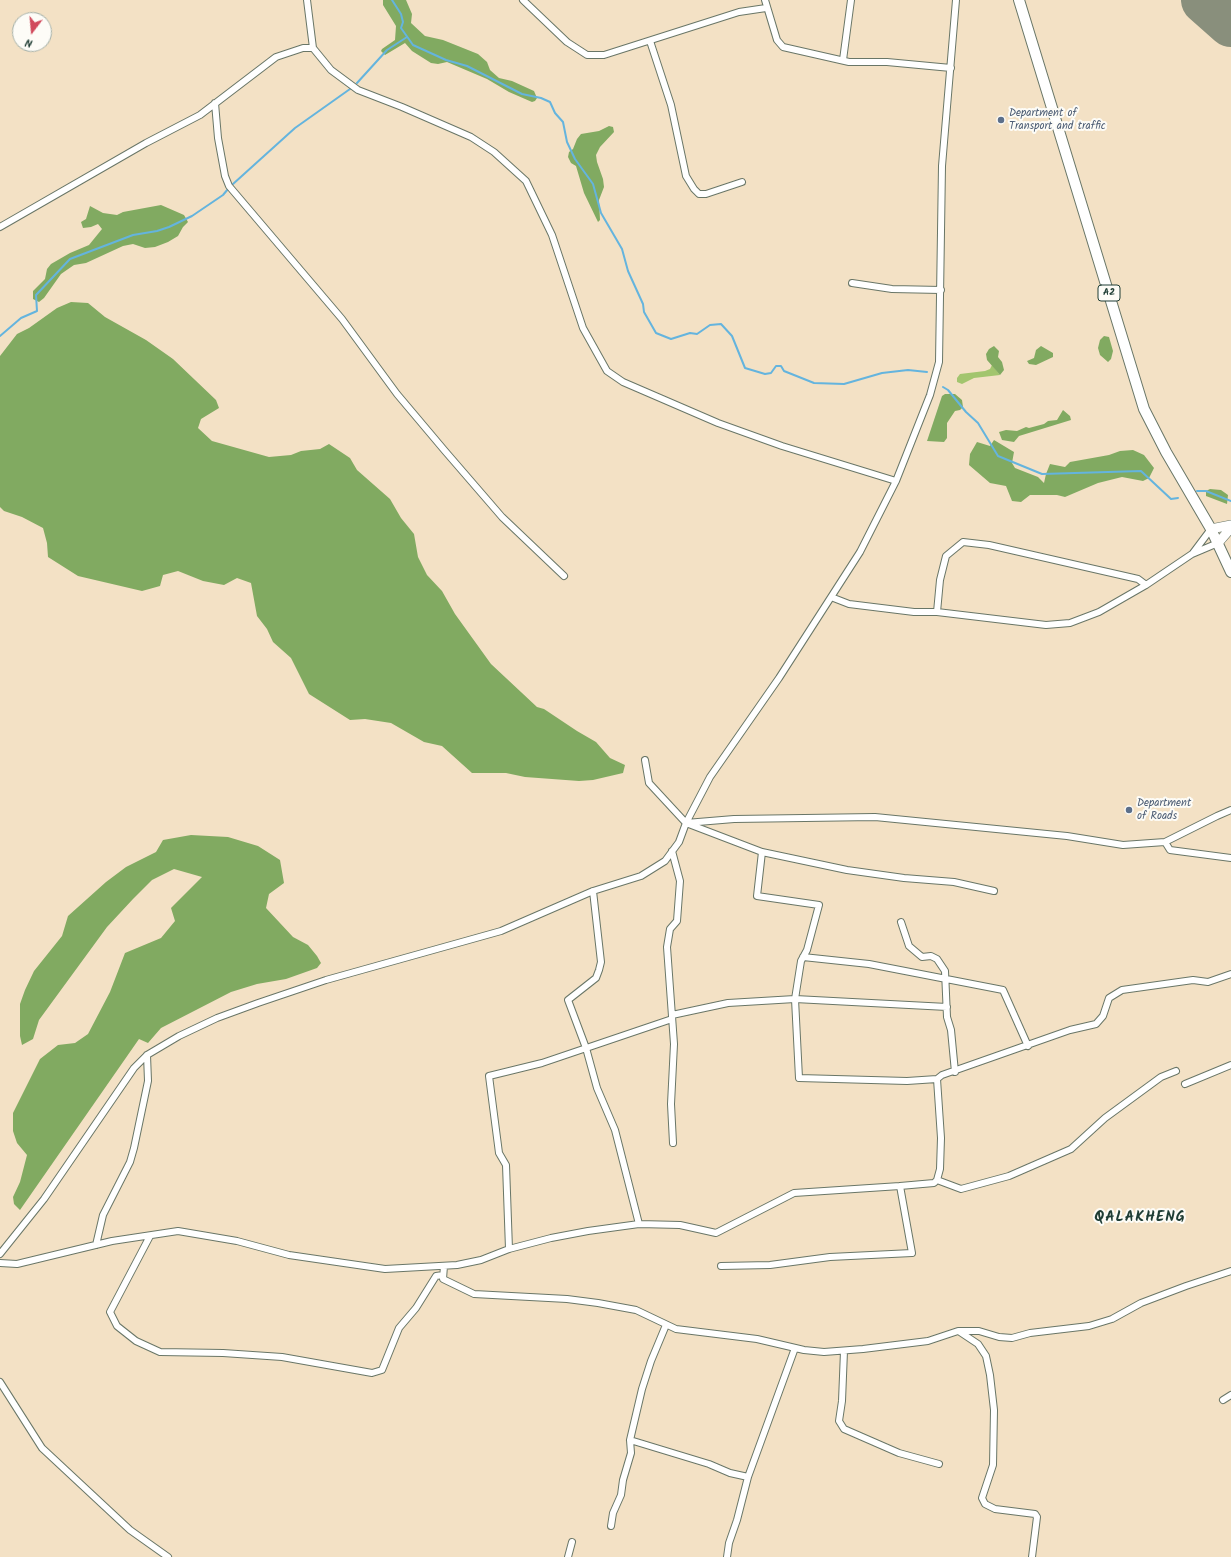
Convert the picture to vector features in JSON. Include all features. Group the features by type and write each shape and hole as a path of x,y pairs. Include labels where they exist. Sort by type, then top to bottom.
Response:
{"main road":[{"name":"A2","path":"1019,0 1144,409 1166,452 1211,529 1231,572"},
{"path":"1211,529 1231,526"},
{"path":"1218,543 1231,526"}],"street":[{"path":"307,0 313,48 331,70 358,90 402,107 471,137 494,152 526,181 552,235 583,328 606,371 623,382 718,423 782,446 896,481"},
{"path":"524,0 567,42 587,55 604,55 739,12 766,8"},
{"path":"765,0 766,8 777,40 784,47 843,60 951,68"},
{"path":"843,60 850,0"},
{"path":"0,1254 44,1199 134,1068 147,1055 179,1036 217,1018 326,980 501,931 593,891 641,876 666,861 679,842 686,823 710,777 731,749 860,552 896,481 930,395 939,362 942,166 956,0"},
{"path":"650,41 671,105 686,176 694,189 699,194 706,194 742,182"},
{"path":"0,227 139,147 200,115 222,96 276,57 303,48 313,48"},
{"path":"215,103 218,138 225,176 229,186 342,319 398,394 445,451 502,517 564,576"},
{"path":"852,284 892,289 941,290"},
{"path":"1192,554 1211,529"},
{"path":"937,612 940,580 946,556 963,542 1004,548 1138,579 1146,585"},
{"path":"831,597 849,604 914,612 937,612 1046,625 1070,624 1099,612 1146,585 1192,554 1218,543"},
{"path":"645,760 649,783 686,823 762,852 847,870 904,878 954,882 994,891"},
{"path":"686,823 742,819 875,817 1036,832 1123,846 1165,842 1231,810"},
{"path":"1165,842 1170,850 1231,858"},
{"path":"672,851 680,881 677,921 670,929 668,947 674,1044 671,1104 673,1143"},
{"path":"762,852 757,896 819,905 807,950 801,961 795,999 799,1078 907,1081 937,1079 942,1075 955,1072 1070,1030 1096,1024 1103,1016 1109,998 1122,990 1193,980 1208,982 1231,974"},
{"path":"593,891 600,962 599,970 596,978 568,1000 586,1048 592,1072 615,1130 639,1224"},
{"path":"901,922 909,946 922,957 931,956 937,960 945,971 947,1007 955,1072"},
{"path":"803,956 869,964 1003,990 1028,1046"},
{"path":"509,1249 506,1165 499,1153 488,1076 542,1063 672,1017 728,1003 795,999 947,1007"},
{"path":"96,1245 103,1215 132,1155 148,1081 147,1055"},
{"path":"1185,1084 1231,1065"},
{"path":"937,1180 961,1189 1009,1176 1046,1161 1071,1148 1105,1118 1161,1077 1176,1071"},
{"path":"0,1263 17,1264 112,1241 178,1231 237,1241 289,1255 384,1269 444,1266 481,1260 509,1249 588,1231 639,1224 680,1225 716,1233 794,1193 934,1183 937,1180 940,1169 941,1138 937,1079"},
{"path":"721,1266 770,1265 830,1257 912,1253 900,1186"},
{"path":"150,1236 110,1312 117,1326 136,1341 160,1352 224,1353 282,1357 372,1373 382,1370 399,1328 416,1308 436,1276 443,1275"},
{"path":"444,1266 443,1279 474,1294 598,1302 636,1310 666,1325 699,1333 757,1339 795,1348 824,1352 928,1341 958,1331 979,1331 1000,1337 1012,1338 1030,1333 1089,1326 1112,1319 1141,1304 1180,1288 1231,1271"},
{"path":"611,1526 613,1513 621,1496 623,1480 631,1452 630,1440 649,1368 666,1325"},
{"path":"958,1331 978,1344 986,1356 990,1375 994,1410 993,1465 982,1498 985,1504 996,1509 1035,1514 1037,1517 1032,1557"},
{"path":"727,1557 728,1544 737,1520 748,1477 795,1348"},
{"path":"844,1351 842,1401 839,1421 844,1429 899,1453 939,1464"},
{"path":"0,1382 42,1448 130,1530 168,1557"},
{"path":"1223,1400 1231,1395"},
{"path":"630,1440 709,1464 730,1473 748,1477"},
{"path":"568,1557 572,1542"}],"green space":[{"path":"383,0 406,0 412,14 411,23 425,36 443,40 478,54 487,62 490,70 499,78 512,81 534,91 537,98 532,102 509,92 487,79 447,62 438,64 431,63 412,51 405,43 385,55 381,51 395,40 396,26 383,5"},
{"path":"609,126 613,127 614,132 600,147 596,155 604,187 599,200 600,220 598,222 584,193 576,166 571,163 568,157 569,152 573,149 581,134 599,131"},
{"path":"161,205 184,215 188,222 178,236 155,247 145,248 133,244 123,246 86,263 74,265 61,274 44,298 39,302 33,299 33,291 45,279 47,269 51,264 70,253 89,245 102,229 98,224 83,228 81,222 86,219 90,206 103,213 117,215 123,212"},
{"path":"71,302 88,303 105,317 146,340 173,359 216,400 219,408 201,419 198,428 212,441 269,457 291,455 301,451 320,449 329,444 350,458 357,470 390,499 401,518 414,534 418,557 427,575 442,591 455,614 491,664 537,707 544,709 596,742 610,758 625,765 623,773 593,780 579,781 525,777 506,773 472,773 442,746 424,742 391,723 365,719 350,720 309,694 291,658 273,642 267,629 257,616 251,583 237,578 224,585 203,581 178,571 163,575 160,586 142,591 78,576 48,557 47,543 43,528 22,517 4,511 0,507 0,356 17,334 29,328 57,308"},
{"path":"1104,336 1109,337 1113,351 1111,359 1108,362 1100,355 1098,348 1100,340"},
{"path":"994,346 999,351 998,357 1002,362 1004,370 1000,375 987,360 986,354 989,349"},
{"path":"1041,346 1053,353 1053,357 1036,365 1029,364 1027,361 1034,358 1036,350"},
{"path":"992,365 1000,375 974,378 962,384 957,382 957,378 960,374 985,371 990,369"},
{"path":"945,394 955,394 962,400 963,407 960,410 955,411 947,423 947,438 944,442 927,441 942,396"},
{"path":"1063,410 1070,416 1071,420 1019,436 1014,442 1002,440 999,432 1006,430 1017,431 1026,427 1029,428 1044,424 1048,421 1057,420"},
{"path":"994,440 1014,452 1012,463 1015,468 1038,477 1044,483 1050,464 1065,467 1070,462 1109,455 1120,451 1133,450 1144,455 1154,468 1149,478 1143,481 1122,477 1098,483 1065,497 1057,495 1030,495 1021,502 1012,501 1006,486 990,483 969,465 970,454 977,442 990,446"},
{"path":"1210,489 1221,490 1228,495 1227,504 1206,496 1206,491"},
{"path":"191,835 228,837 258,846 280,860 284,883 269,894 266,908 293,937 308,945 321,963 317,968 286,979 257,984 231,992 161,1028 148,1043 139,1039 20,1210 14,1204 13,1197 20,1182 27,1155 17,1143 13,1131 13,1113 40,1059 58,1045 75,1043 88,1034 110,992 125,953 161,938 175,921 171,908 202,877 174,869 152,880 107,927 39,1020 33,1039 22,1045 20,1036 20,1004 25,990 34,971 62,936 68,916 106,882 126,867 156,852 163,840"}],"waterway":[{"path":"392,0 401,14 403,22 401,28 413,45 446,60 467,66 522,94 541,98 550,102 555,113 563,122 567,142 575,159 593,184 601,213 622,249 628,271 643,304 644,312 656,333 671,339 690,333 697,334 710,325 721,324 732,336 745,368 765,374 771,373 776,366 781,366 784,371 814,383 844,384 882,373 908,370 927,372"},
{"path":"357,83 387,50 407,37"},
{"path":"233,184 295,128 350,89"},
{"path":"0,336 21,318 37,311 36,295 70,259 133,235 157,231 169,227 192,216 223,195 228,189"},
{"path":"943,387 948,390 966,412 978,423 998,456 1042,474 1141,471 1171,499 1178,498"},
{"path":"1197,491 1206,491 1231,501"}],"runway":[{"path":"1205,0 1231,23"}],"place":[{"name":"Department of Transport and traffic","path":"1001,120"},
{"name":"Department of Roads","path":"1129,810"}],"district":[{"name":"QALAKHENG","path":"1140,1218"}]}
